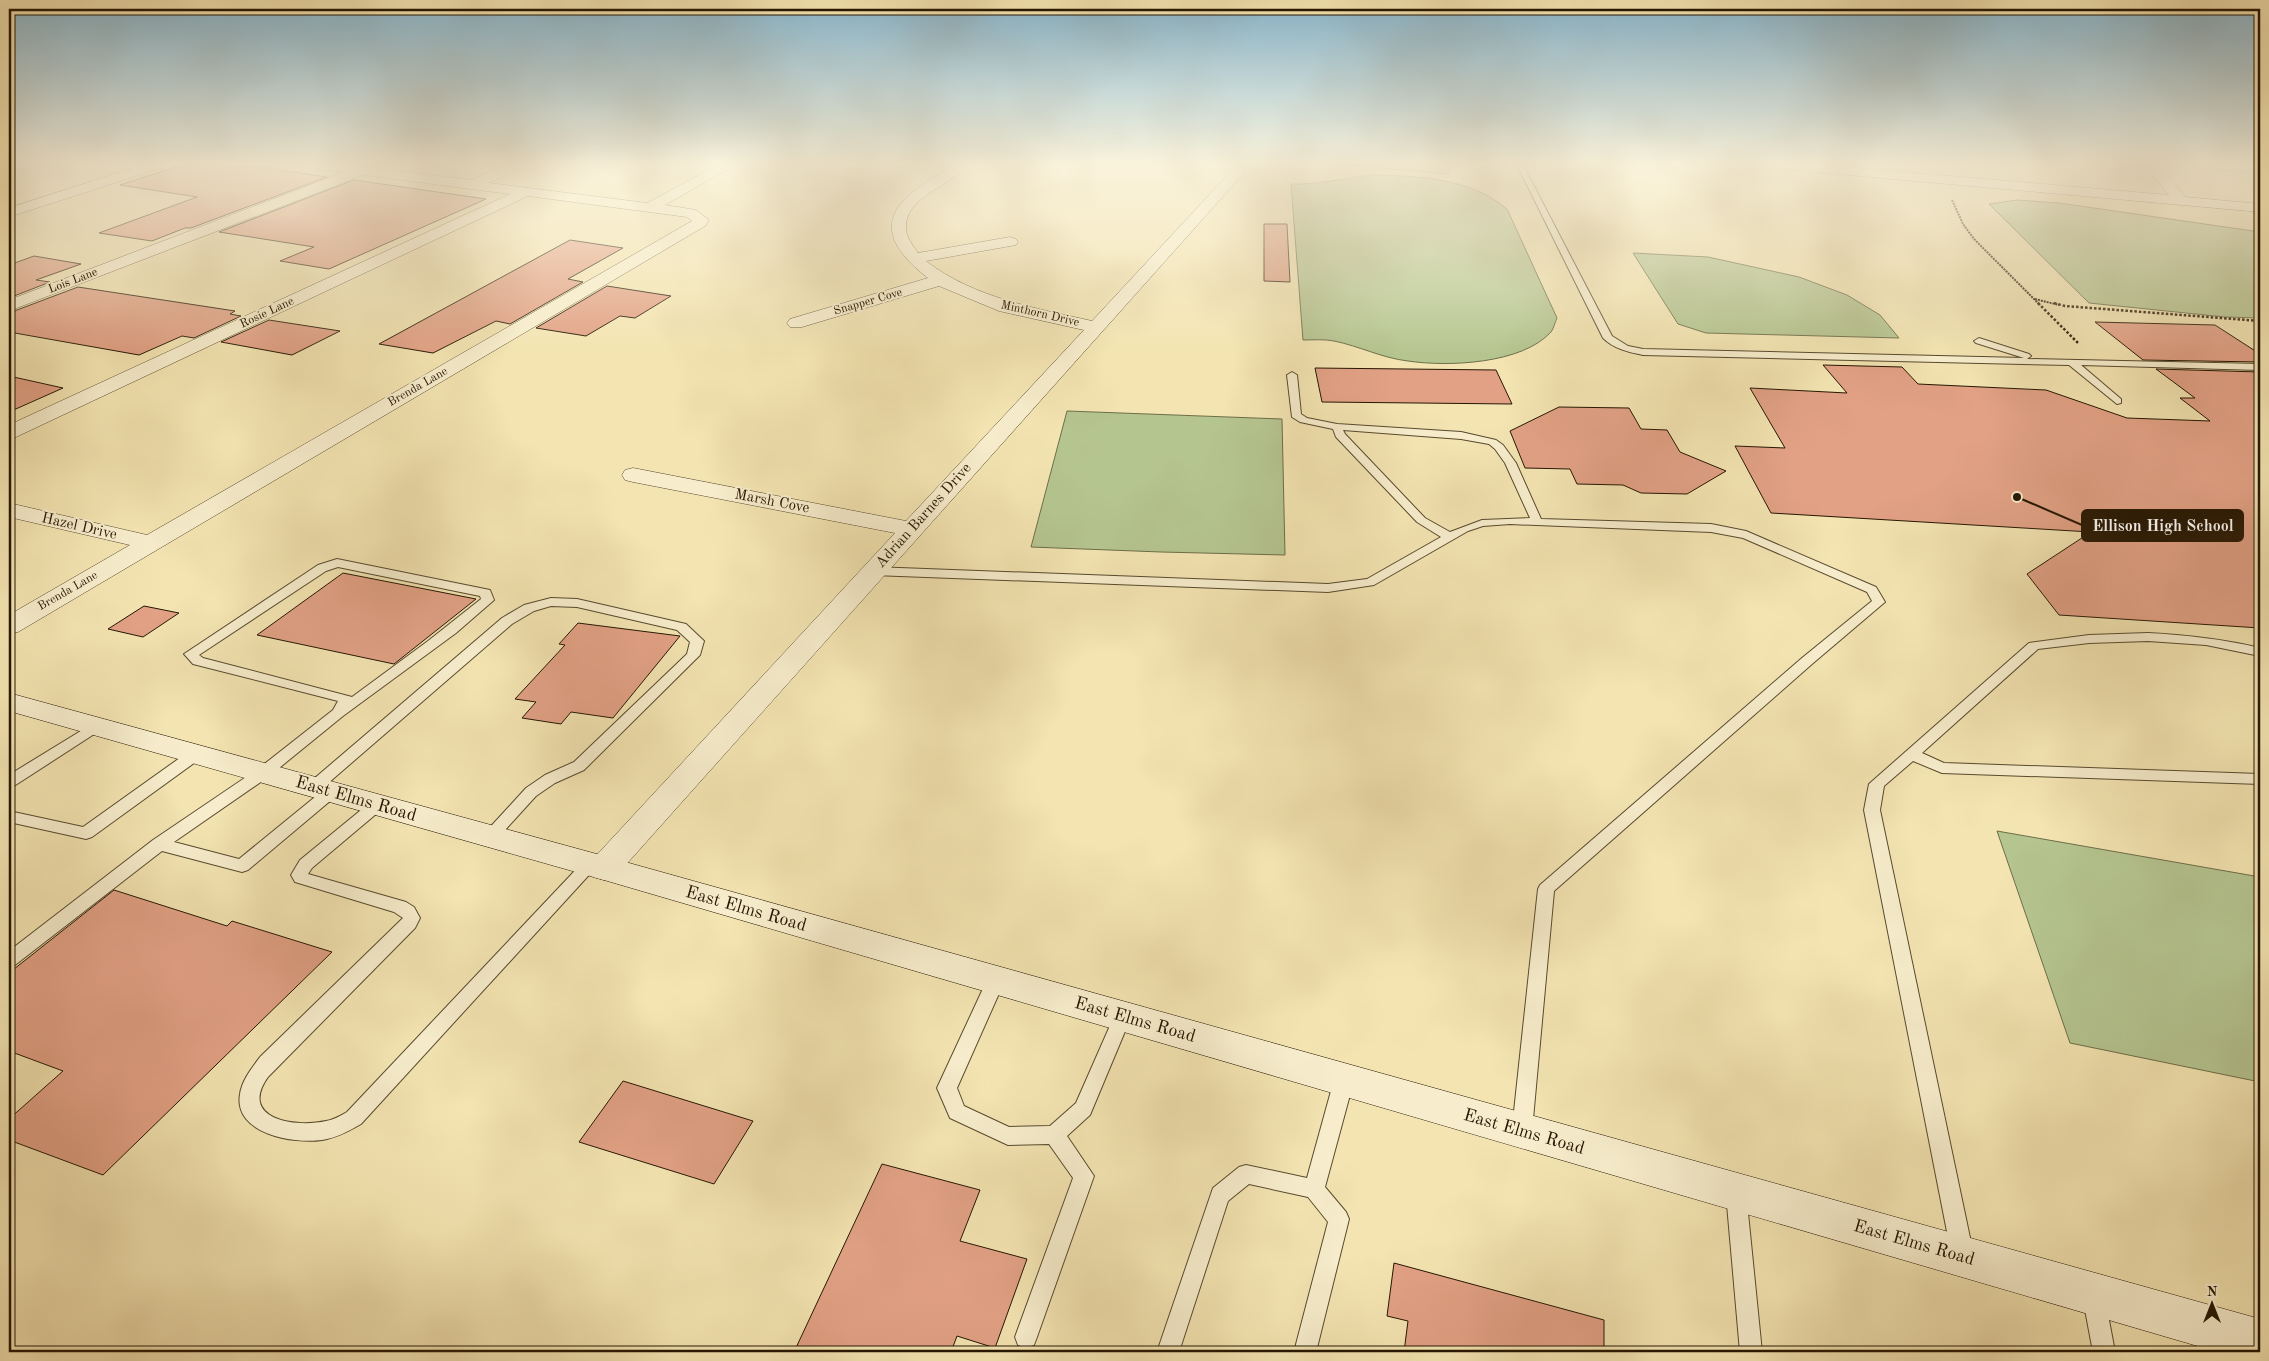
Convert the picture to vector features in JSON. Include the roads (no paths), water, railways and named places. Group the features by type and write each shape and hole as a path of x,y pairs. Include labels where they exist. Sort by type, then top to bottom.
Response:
{"street":[{"name":"Lois Lane","path":"9,306 210,229"},
{"name":"Rosie Lane","path":"9,433 448,229"},
{"name":"Brenda Lane","path":"9,626 691,229"},
{"name":"Minthorn Drive","path":"898,229 913,259 940,280 1005,307 1097,327"},
{"name":"Adrian Barnes Drive","path":"597,866 874,571 1186,229"},
{"path":"913,259 1010,242"},
{"name":"Snapper Cove","path":"796,323 940,280"},
{"name":"Marsh Cove","path":"633,475 912,529"},
{"name":"Hazel Drive","path":"9,510 150,543"},
{"name":"East Elms Road","path":"9,702 597,866 2260,1342"}],"lane":[{"path":"1552,229 1608,338 1615,344 1643,352 2260,366"},
{"path":"1979,342 2041,361"},
{"path":"2071,362 2117,401"},
{"path":"1292,375 1296,414 1304,420 1337,426 1378,427 1419,433 1454,434 1476,437 1498,445 1508,458 1537,522"},
{"path":"1337,426 1340,434 1421,520 1450,537"},
{"path":"874,571 1328,588 1370,582 1464,529 1482,523 1537,522 1678,525 1711,528 1746,535 1872,590 1879,602 1807,661 1546,889 1522,1131"},
{"path":"9,960 159,844 263,773 338,713 406,665 488,600 486,593 350,564 337,563 322,568 191,654 198,661 346,699 338,713"},
{"path":"159,844 242,866 322,789 507,621 529,608 551,602 577,603 681,627 697,641 693,655 579,766 550,779 531,792 490,836"},
{"path":"1963,1257 1872,810 1877,784 2034,646 2065,641 2106,638 2181,640 2236,645 2260,652"},
{"path":"9,782 97,726"},
{"path":"9,817 86,833 196,754"},
{"path":"1911,754 1942,768 2260,779"},
{"path":"377,805 306,864 299,875 300,878 400,907 408,912 412,918 267,1063 253,1083 249,1098 252,1110 262,1122 280,1129 301,1132 322,1131 341,1126 354,1118 597,866"},
{"path":"996,980 947,1088 957,1112 1008,1136 1054,1135 1083,1109 1122,1017"},
{"path":"1314,1189 1344,1080"},
{"path":"1026,1337 1084,1176 1054,1135"},
{"path":"1168,1352 1220,1195 1246,1174 1314,1189 1339,1219 1304,1352"},
{"path":"1736,1193 1751,1352"},
{"path":"2094,1295 2104,1352"}],"place":[{"name":"Ellison High School","path":"2017,497"}]}
